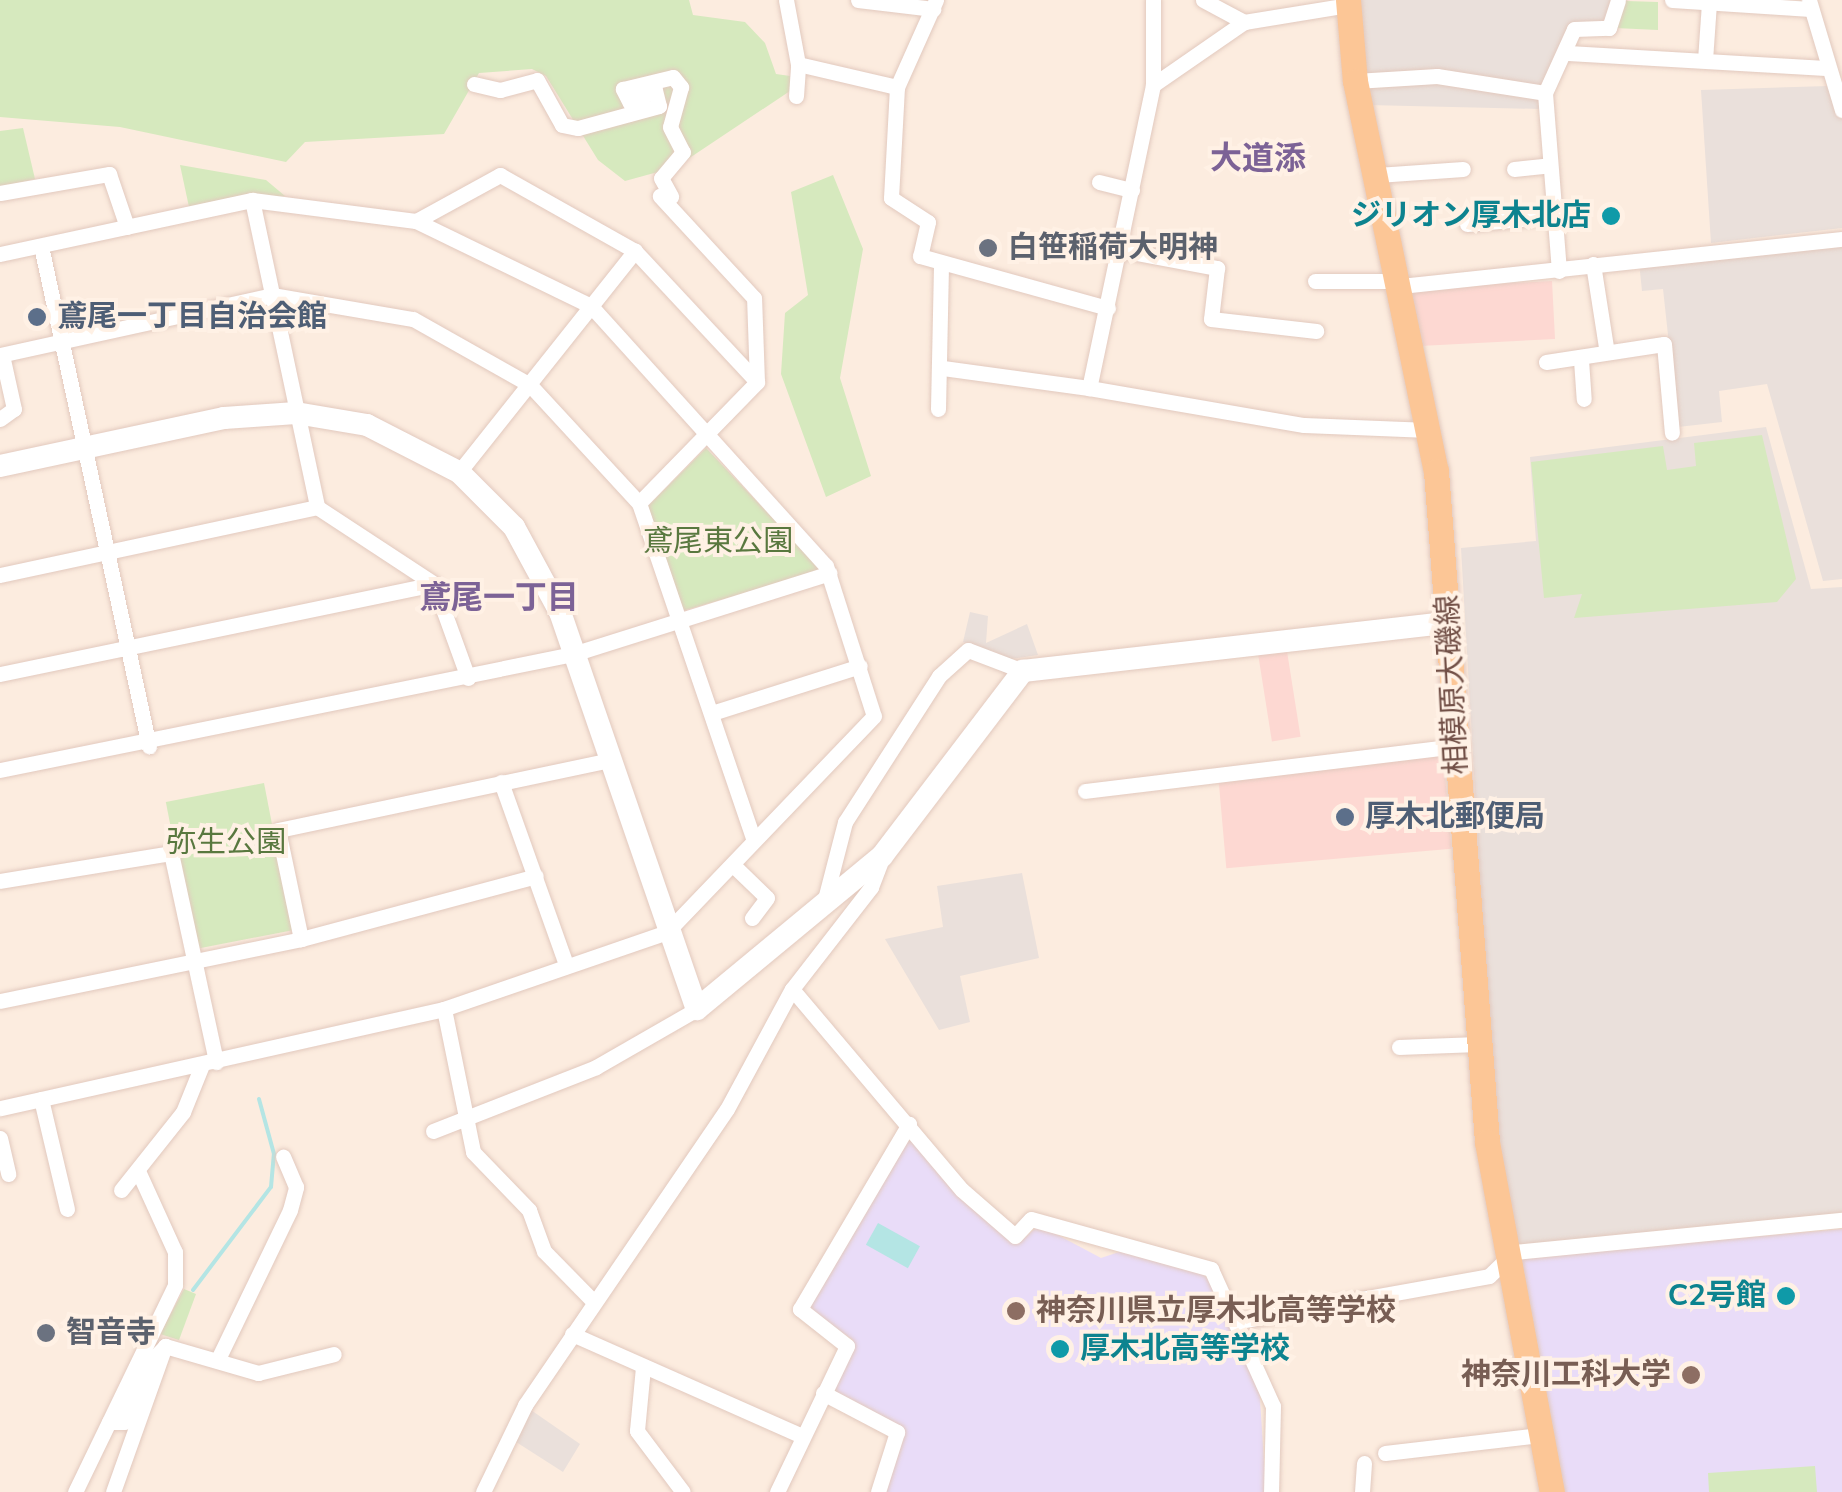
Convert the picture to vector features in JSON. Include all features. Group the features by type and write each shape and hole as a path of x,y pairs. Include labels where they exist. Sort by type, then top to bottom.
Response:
{"main road":[{"name":"相模原大磯線","path":"1348,3 1355,81 1429,430 1450,622 1478,1044 1504,1261 1552,1492"}],"street":[{"path":"786,0 798,64 796,96"},
{"path":"858,0 934,4 896,86 891,198 924,216 920,256 941,266 1108,308"},
{"path":"1089,388 1153,85 1153,0"},
{"path":"1203,0 1244,22"},
{"path":"1559,271 1545,93 1574,29 1609,28 1618,0"},
{"path":"1672,0 1810,4 1842,110"},
{"path":"1705,60 1708,2"},
{"path":"1153,85 1244,22 1348,3"},
{"path":"1566,53 1827,68"},
{"path":"798,64 896,86"},
{"path":"1355,81 1437,76 1545,93"},
{"path":"474,84 500,90 537,80 571,128 659,106 655,90 630,103 622,89 673,77 680,92 670,127 683,152 662,178 665,198 754,298 757,382 638,503"},
{"path":"1514,169 1550,165"},
{"path":"1377,175 1463,169"},
{"path":"0,192 109,174 126,227"},
{"path":"416,221 500,175 635,251 757,382"},
{"path":"1099,182 1132,190"},
{"path":"252,200 317,507 434,584 468,678"},
{"path":"0,254 252,200 416,221 591,306 830,574 874,716 667,932 444,1009 0,1108"},
{"path":"1467,224 1553,216"},
{"path":"1320,285 1559,271 1592,264 1842,239"},
{"path":"41,246 150,746"},
{"path":"1120,250 1217,268 1209,312 1310,334"},
{"path":"458,472 635,251"},
{"path":"1592,264 1616,350"},
{"path":"938,408 943,368 934,322 941,266"},
{"path":"0,419 14,410 1,355 272,296 413,318 530,385 638,503 754,840"},
{"path":"1546,362 1581,360 1616,350 1664,344 1672,433"},
{"path":"1581,360 1584,399"},
{"path":"943,368 1304,424 1429,430"},
{"path":"0,466 224,418 296,413 368,425 458,472 540,566 697,1010"},
{"path":"0,575 317,507"},
{"path":"0,770 150,746 573,654 830,574"},
{"path":"0,674 434,584"},
{"path":"433,1131 468,1124 697,1010 823,912 882,856 1022,671 1063,659 1450,622"},
{"path":"823,912 845,822 939,676 968,650 1022,671"},
{"path":"712,713 860,666"},
{"path":"1085,791 1457,746"},
{"path":"300,939 278,830 609,760"},
{"path":"502,782 566,966"},
{"path":"0,881 171,853 194,961 209,1063 188,1104 139,1174 121,1190"},
{"path":"483,1492 591,1299 727,1110 792,989 871,888 882,856"},
{"path":"733,865 767,898 752,918"},
{"path":"0,1001 300,939 536,876"},
{"path":"792,989 909,1124 1015,1236 1031,1219 1211,1269 1238,1321 1273,1406 1270,1492"},
{"path":"444,1009 468,1124 483,1168 529,1210 544,1251 591,1299"},
{"path":"1399,1048 1478,1044"},
{"path":"41,1099 66,1208"},
{"path":"776,1492 847,1346 800,1309 909,1124"},
{"path":"0,1138 8,1174"},
{"path":"218,1359 290,1210 296,1188 283,1156"},
{"path":"76,1492 177,1273 139,1174"},
{"path":"1238,1321 1490,1276 1514,1252 1842,1220"},
{"path":"572,1334 802,1436"},
{"path":"109,1422 124,1422 146,1366 165,1346"},
{"path":"165,1346 258,1372 334,1354"},
{"path":"113,1492 165,1346"},
{"path":"644,1367 638,1431 683,1492"},
{"path":"823,1394 897,1432 878,1492"},
{"path":"1385,1453 1540,1436"},
{"path":"1362,1492 1364,1462"}],"shaded area":[{"path":"1358,0 1613,0 1607,21 1577,22 1544,86 1365,76"},
{"path":"1436,78 1541,93 1541,109 1368,105 1363,83"},
{"path":"1828,86 1842,115 1842,228 1711,243 1701,90"},
{"path":"1842,244 1842,579 1823,581 1767,384 1719,391 1722,422 1678,427 1663,289 1642,291 1639,262"},
{"path":"1552,281 1555,339 1415,346 1412,288"},
{"path":"1766,427 1811,589 1842,587 1842,1213 1516,1246 1492,1085 1461,548 1536,541 1530,457"},
{"path":"970,612 988,616 986,643 1027,624 1038,655 1011,659 963,642"},
{"path":"1286,645 1301,737 1272,741 1257,650"},
{"path":"1443,752 1451,849 1226,868 1218,772"},
{"path":"1022,873 1039,958 960,976 970,1022 939,1030 885,939 943,927 937,886"},
{"name":"神奈川県立厚木北高等学校","path":"905,1131 1018,1244 1039,1225 1101,1258 1128,1249 1201,1272 1217,1289 1259,1384 1266,1492 884,1492 903,1430 832,1393 853,1340 806,1308"},
{"name":"神奈川工科大学","path":"1842,1229 1842,1492 1564,1492 1514,1258"},
{"path":"528,1408 580,1444 563,1472 513,1440"}],"green space":[{"path":"0,0 689,0 693,15 745,22 765,43 776,74 790,76 790,91 676,167 625,181 598,160 546,76 532,69 479,73 444,134 305,142 286,162 120,127 0,117"},
{"path":"1626,1 1658,2 1658,30 1615,28"},
{"path":"23,128 35,179 0,187 0,131"},
{"path":"180,165 266,180 285,196 189,207"},
{"path":"833,175 863,249 840,378 871,476 826,497 781,374 785,313 808,295 791,192"},
{"path":"1762,435 1796,579 1777,602 1574,618 1582,594 1544,598 1531,462 1663,446 1667,470 1696,466 1694,443"},
{"name":"鳶尾東公園","path":"706,448 820,568 818,572 682,611 646,508"},
{"name":"弥生公園","path":"264,783 293,930 194,949 166,802"},
{"path":"184,1289 196,1294 179,1340 160,1334"},
{"path":"1815,1466 1817,1492 1709,1492 1708,1473"}],"water":[{"path":"878,1223 920,1246 908,1268 866,1245"}],"waterway":[{"path":"193,1290 271,1187 274,1154 259,1099"}],"place":[{"name":"ジリオン厚木北店","path":"1611,216"},
{"name":"白笹稲荷大明神","path":"988,248"},
{"name":"鳶尾一丁目自治会館","path":"37,317"},
{"name":"厚木北郵便局","path":"1345,817"},
{"name":"C2号館","path":"1786,1296"},
{"name":"神奈川県立厚木北高等学校","path":"1016,1311"},
{"name":"智音寺","path":"46,1333"},
{"name":"厚木北高等学校","path":"1060,1349"},
{"name":"神奈川工科大学","path":"1691,1375"}],"district":[{"name":"大道添","path":"1258,159"},
{"name":"鳶尾一丁目","path":"499,598"}]}
